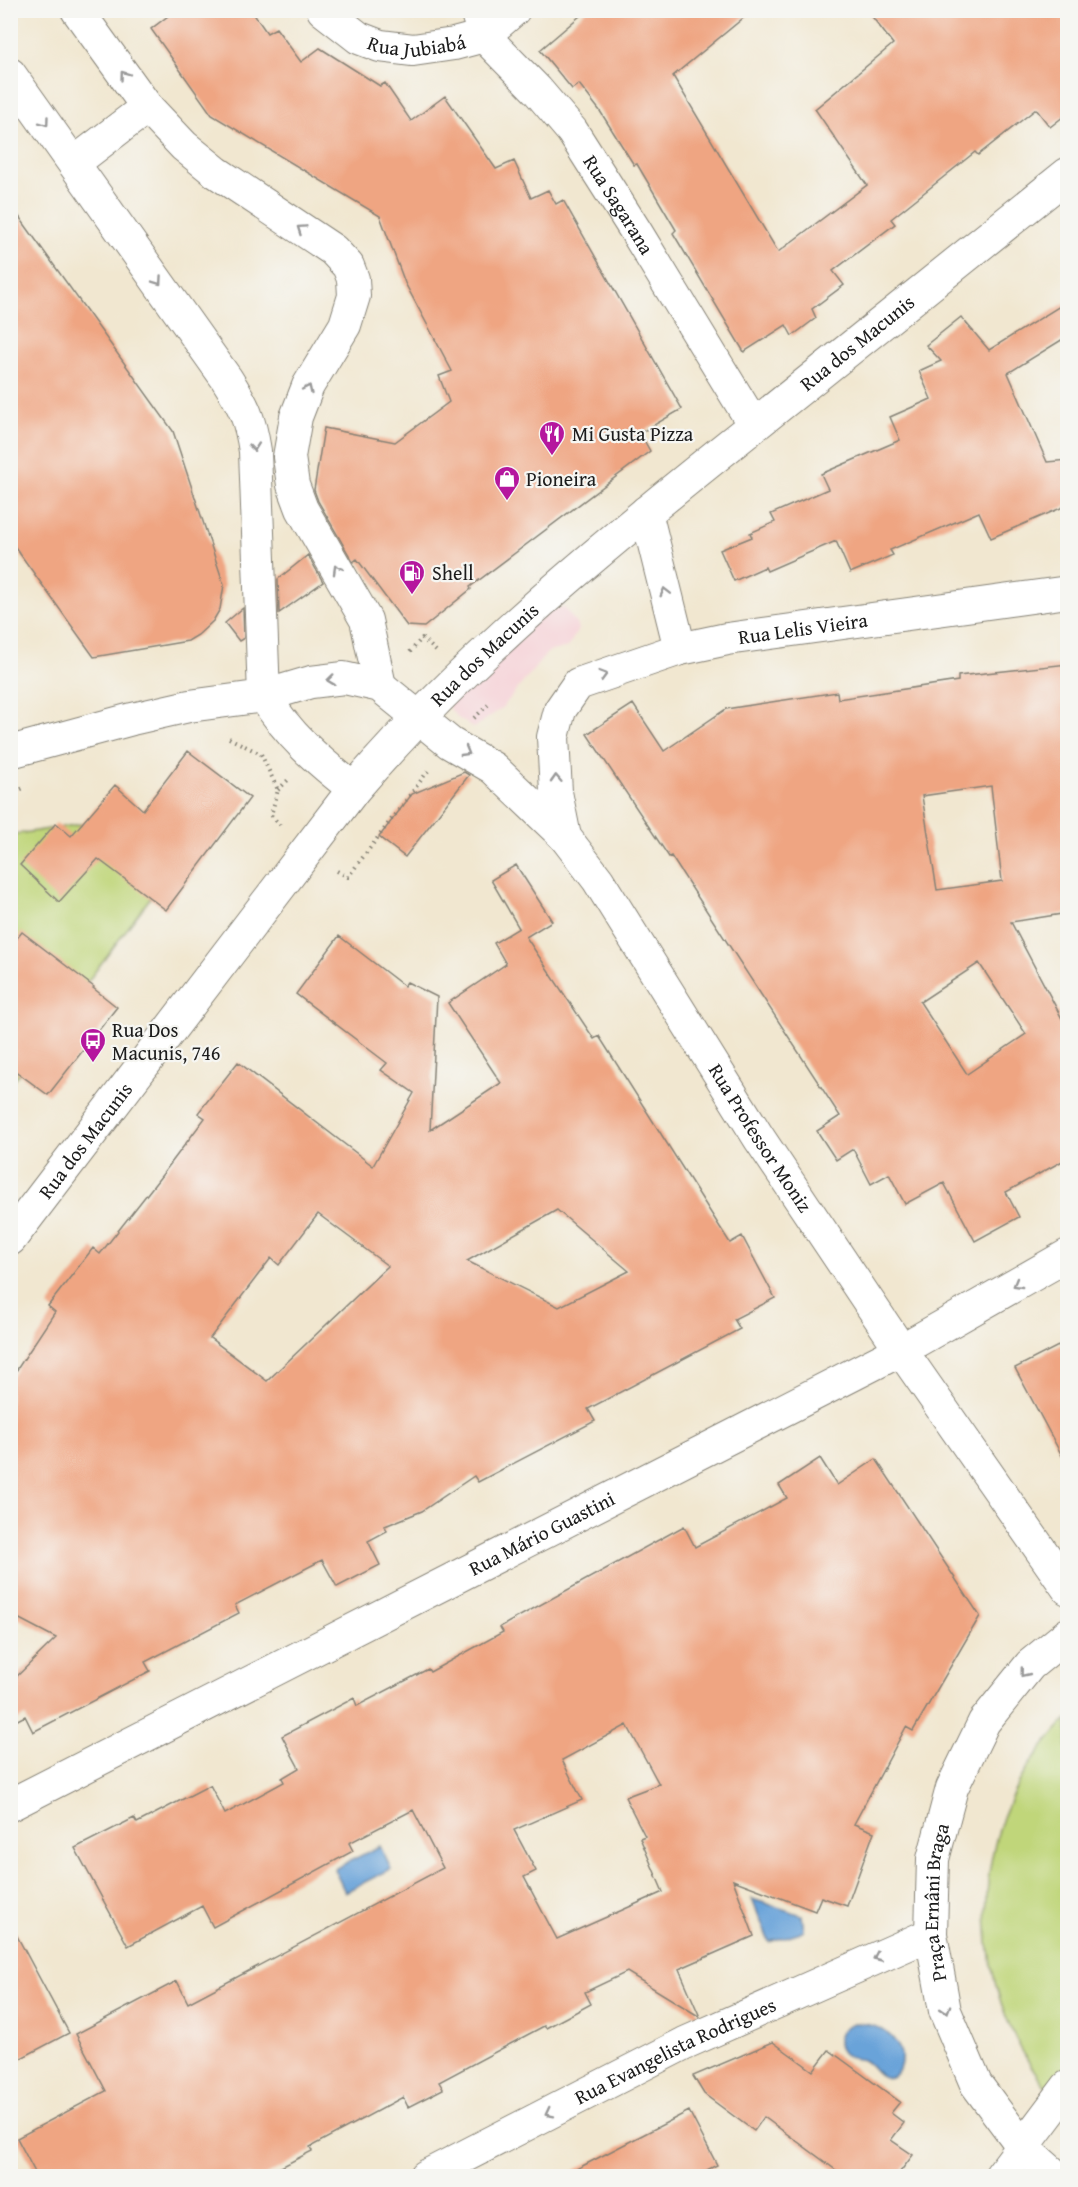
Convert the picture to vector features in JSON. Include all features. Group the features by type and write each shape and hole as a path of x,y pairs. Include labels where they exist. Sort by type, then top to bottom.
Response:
{"main road":[{"name":"Rua dos Macunis","path":"10,1239 305,851 354,789 419,718 487,651 646,512 1068,174"},
{"path":"1001,2176 1068,2087"}],"street":[{"path":"10,753 132,719 189,706 264,696 311,682 344,678 380,686 366,620 302,509 293,485 289,457 296,417 308,386 345,325 354,296 353,279 348,266 333,250 216,172 184,146 147,107 77,10"},
{"name":"Rua Jubiabá","path":"322,10 359,38 380,46 413,50 454,44 480,23"},
{"path":"480,23 514,10"},
{"name":"Rua Sagarana","path":"480,23 572,131 754,425"},
{"path":"10,75 75,163 244,406 251,424 255,451 264,696 278,718 312,756 354,789"},
{"path":"75,163 147,107"},
{"path":"646,512 680,649"},
{"name":"Rua Lelis Vieira","path":"565,837 556,792 553,737 560,710 578,684 680,649 727,639 1068,592"},
{"name":"Rua Professor Moniz","path":"380,686 450,743 493,768 565,837 598,880 759,1138 901,1350 1068,1589"},
{"name":"Rua Mário Guastini","path":"10,1805 901,1350 1068,1255"},
{"name":"Praça Ernâni Braga","path":"1056,2176 1023,2147 976,2084 945,2011 931,1934 933,1859 952,1788 984,1722 1030,1665 1068,1634"},
{"name":"Rua Evangelista Rodrigues","path":"426,2176 685,2043 931,1934"}],"path":[{"path":"219,738 231,738 261,754 278,790 271,815 305,851"},
{"path":"10,794 33,785"}],"shaded area":[{"path":"540,606 565,608 579,628 568,647 548,652 502,708 474,728 458,718 443,701"}],"green space":[{"path":"222,802 11,1084 11,835"},
{"path":"1067,1719 1067,2110 1040,2079 1018,2043 1001,2004 991,1963 987,1921 988,1879 996,1838 1011,1798 1032,1761"}],"water":[{"path":"380,1846 391,1869 345,1892 334,1869"},
{"path":"752,1899 802,1915 804,1931 769,1942"},
{"path":"854,2023 868,2024 878,2028 895,2041 900,2050 901,2059 899,2069 894,2076 882,2076 866,2062 850,2058 841,2051 839,2036 844,2028"}],"building":[{"path":"176,10 251,10 267,33 276,28 301,62 320,48 380,86 385,83 411,121 445,96 496,169 514,161 531,198 548,190 556,204 563,200 682,409 640,433 650,451 470,587 471,589 424,627 407,626 357,559 353,562 314,490 324,428 395,442 449,402 439,376 452,371 405,283 380,216 212,115 151,29"},
{"path":"587,10 753,10 673,76 778,252 867,185 815,109 893,44 867,10 1068,10 1068,113 1050,127 1036,109 978,155 975,152 891,219 895,224 833,271 844,285 812,309 816,318 792,336 786,325 744,352 673,233 676,230 637,164 634,165 600,111 579,84 572,89 540,50"},
{"path":"10,204 173,431 224,585 220,609 213,621 188,641 94,657 10,540"},
{"path":"1068,301 1068,336 1008,373 1047,462 1068,460 1068,505 991,538 979,512 890,550 893,555 850,573 836,541 767,571 765,567 734,581 720,550 752,537 750,533 775,522 771,514 828,489 821,474 900,440 890,417 931,399 919,371 941,361 926,345 961,317 989,350"},
{"path":"308,555 323,582 279,613 278,579"},
{"path":"243,608 244,638 239,641 225,623"},
{"path":"1068,664 1068,913 1011,922 1068,1030 1068,1158 1006,1192 1019,1217 975,1241 944,1183 905,1204 889,1174 871,1184 853,1149 836,1160 817,1131 840,1116 671,856 669,857 587,734 633,704 664,751 726,709 837,692 838,699 958,681 958,676","holes":["991,786 1002,881 937,890 922,796","979,963 1026,1034 967,1074 920,1002"]},
{"path":"188,751 250,798 166,910 98,859 59,902 20,865 56,823 71,836 115,785 143,810"},
{"path":"464,772 469,775 405,857 379,837 412,794"},
{"path":"516,865 552,921 526,937 594,1039 599,1036 730,1243 742,1236 775,1298 734,1319 740,1329 588,1409 595,1421 478,1482 474,1476 422,1511 385,1526 387,1531 368,1541 380,1565 337,1587 322,1560 235,1605 239,1613 145,1662 150,1671 33,1732 25,1716 10,1724 10,1683 56,1638 10,1614 10,1380 55,1312 48,1306 93,1248 100,1254 162,1175 205,1118 198,1113 238,1062 373,1166 414,1093 381,1070 387,1063 296,994 339,936 404,986 407,982 437,997 430,1130 501,1083 448,1003 506,964 494,943 519,928 491,880","holes":["557,1210 629,1271 559,1307 467,1261","318,1214 388,1266 267,1381 210,1338 271,1258 279,1265"]},
{"path":"22,932 117,1007 48,1095 10,1067 10,947"},
{"path":"1068,1341 1068,1467 1015,1368"},
{"path":"820,1458 837,1485 876,1459 980,1616 913,1731 906,1727 854,1824 874,1832 847,1906 821,1897 815,1911 733,1880 754,1936 679,1969 700,2017 627,1972 585,1992 591,2004 546,2028 544,2026 439,2082 443,2089 408,2107 403,2097 310,2147 312,2151 264,2176 37,2176 17,2138 106,2091 76,2034 177,1981 188,2003 443,1868 413,1810 349,1843 353,1851 213,1927 202,1906 128,1946 75,1848 134,1818 137,1823 210,1785 225,1814 284,1782 282,1778 299,1768 282,1736 354,1698 357,1706 428,1669 430,1672 503,1632 500,1627 684,1526 695,1547 787,1498 779,1485","holes":["627,1725 659,1784 625,1797 645,1836 640,1838 663,1892 557,1939 524,1877 536,1871 514,1830 582,1800 562,1760"]},
{"path":"10,1923 69,2033 10,2064"},
{"path":"773,2042 813,2071 829,2050 900,2102 891,2113 904,2123 891,2140 913,2155 897,2176 844,2176 764,2117 754,2131 704,2094 693,2076"},
{"path":"689,2111 717,2165 695,2176 563,2176"}],"place":[{"name":"Mi Gusta Pizza","path":"552,457"},
{"name":"Pioneira","path":"507,502"},
{"name":"Shell","path":"412,596"},
{"name":"Rua Dos Macunis, 746","path":"93,1064"}]}
